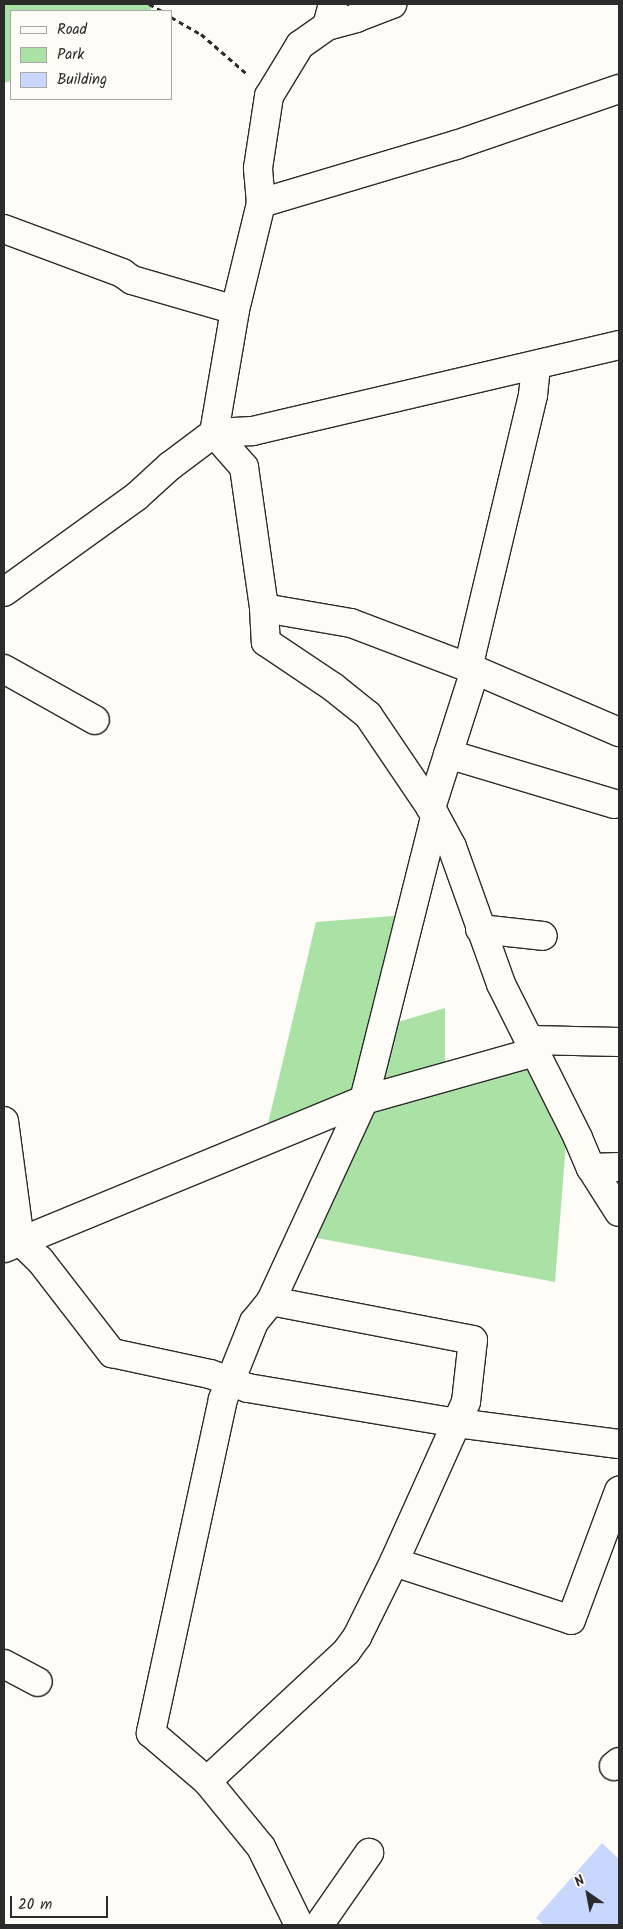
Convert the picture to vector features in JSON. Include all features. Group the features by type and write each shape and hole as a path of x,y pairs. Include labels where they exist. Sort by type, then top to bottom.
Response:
{"street":[{"path":"214,433 235,310 261,203 258,168 269,96 300,45 330,15 356,18 392,4"},
{"path":"261,203 456,145 619,89"},
{"path":"4,229 122,273 132,280 235,310"},
{"path":"4,592 137,496 170,466 214,433 253,431 619,345"},
{"path":"299,1925 286,1894 261,1847 207,1781 151,1733 223,1399 254,1322 271,1301 364,1100 433,812 472,669 533,395 536,365"},
{"path":"214,433 244,467 264,608 266,642 333,687 368,715 433,812 452,847 480,929 502,984 591,1168 619,1212"},
{"path":"264,608 351,623 472,669 619,732"},
{"path":"4,669 95,720"},
{"path":"448,754 616,804"},
{"path":"480,929 544,936"},
{"path":"12,1245 364,1100 532,1046 619,1042"},
{"path":"4,1121 12,1245"},
{"path":"591,1168 619,1166"},
{"path":"12,1245 40,1260 112,1353 210,1374 248,1388 457,1422 619,1444"},
{"path":"207,1781 346,1652 357,1637 394,1562 466,1402 473,1340 271,1301"},
{"path":"394,1562 571,1620 619,1491"},
{"path":"4,1664 38,1682"},
{"path":"319,1925 369,1852"}],"path":[{"path":"149,4 160,10"},
{"path":"172,18 202,34 269,96"}],"green space":[{"path":"4,4 153,4 150,10 10,10 10,81 4,83"},
{"path":"406,915 355,1101 266,1132 316,922"},
{"path":"445,1008 445,1071 370,1093 388,1025"},
{"path":"525,1066 566,1143 555,1282 306,1236 367,1112"}],"building":[{"path":"602,1843 619,1859 619,1923 617,1925 544,1925 536,1918"}]}
